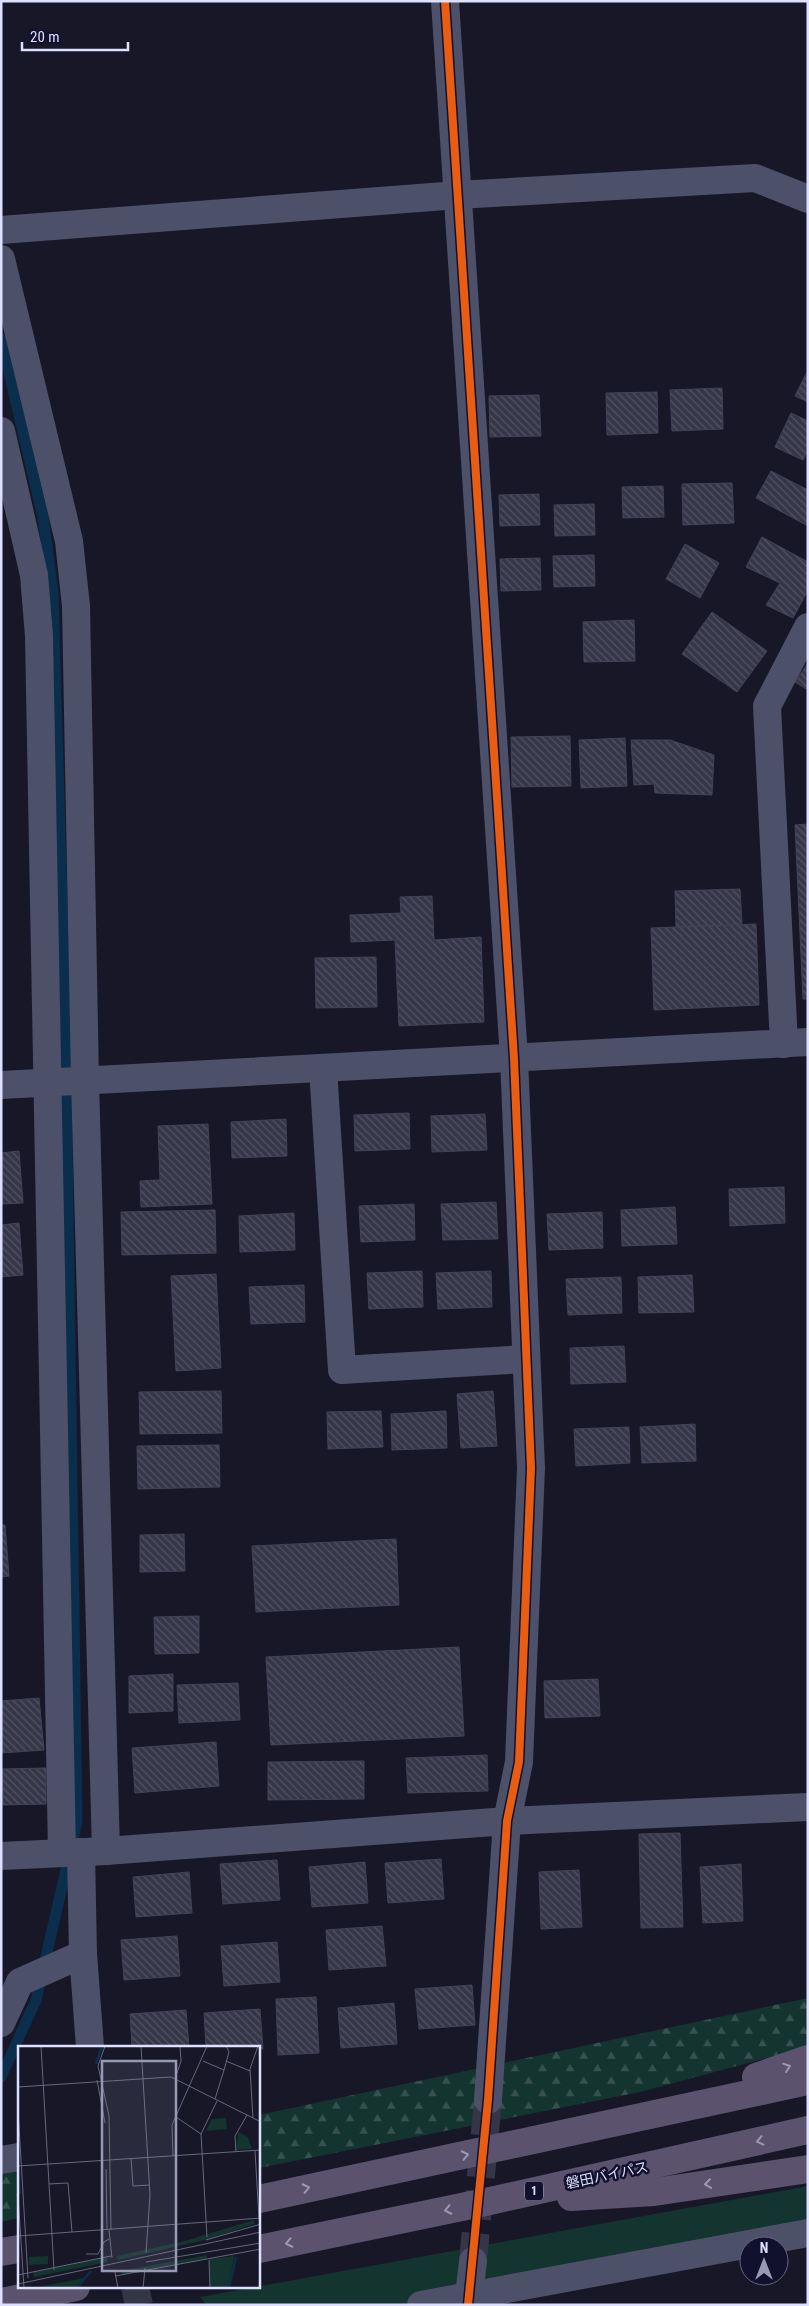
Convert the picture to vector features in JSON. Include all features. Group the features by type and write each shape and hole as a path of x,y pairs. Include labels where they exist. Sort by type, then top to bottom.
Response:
{"highway":[{"path":"642,2118 808,2059"},
{"path":"260,2198 642,2118 808,2081"},
{"name":"磐田バイパス","path":"260,2249 481,2203 808,2130"},
{"path":"481,2203 654,2192 808,2169"},
{"path":"1,2252 18,2249"},
{"path":"1,2302 71,2288"}],"street":[{"path":"446,1 514,1058 530,1478 519,1762 507,1821 488,2100"},
{"path":"1,230 458,195 755,178 806,195"},
{"path":"1,259 69,541 76,606 85,1080 83,1954 90,2046"},
{"path":"1,431 34,575 39,636 48,1082 83,1852"},
{"path":"1,1085 796,1043 767,706 808,627"},
{"path":"323,1068 342,1370 526,1359"},
{"path":"1,1856 83,1852 507,1821 808,1807"},
{"path":"1,2023 20,1982 83,1954"},
{"path":"1,2160 18,2157"},
{"path":"420,2305 468,2300 808,2233"},
{"path":"468,2300 473,2261"}],"green space":[{"path":"808,1998 808,2047 640,2092 260,2168 260,2115"},
{"path":"18,2157 18,2218 1,2222 1,2161"},
{"path":"808,2186 808,2219 411,2305 206,2305 200,2297 249,2288 260,2288 260,2286"}],"building":[{"path":"808,370 808,402 795,396"},
{"path":"722,388 723,429 672,431 670,390"},
{"path":"657,392 658,433 607,435 606,393"},
{"path":"539,395 541,436 490,437 489,396"},
{"path":"791,413 808,421 808,450 803,460 775,447"},
{"path":"771,471 808,490 808,526 756,498"},
{"path":"732,483 734,523 683,525 682,484"},
{"path":"663,486 664,517 623,518 622,487"},
{"path":"539,494 540,525 500,526 499,495"},
{"path":"594,504 595,535 555,536 554,505"},
{"path":"762,537 808,562 808,590 793,618 766,605 780,583 746,567"},
{"path":"685,544 719,563 700,598 666,579"},
{"path":"594,555 595,586 554,587 553,556"},
{"path":"540,558 541,590 501,591 500,559"},
{"path":"712,612 767,651 737,692 682,654"},
{"path":"634,620 635,661 584,662 583,622"},
{"path":"808,663 808,690 795,682"},
{"path":"570,736 571,786 512,787 511,737"},
{"path":"625,738 627,786 581,788 579,740"},
{"path":"631,740 670,740 714,755 712,795 655,793 654,784 634,785"},
{"path":"808,824 808,999 803,999 795,825"},
{"path":"740,889 742,925 676,927 675,891"},
{"path":"432,896 434,940 481,937 484,1022 399,1026 395,940 351,942 350,915 401,913 400,897"},
{"path":"756,924 759,1005 654,1010 651,928"},
{"path":"376,957 377,1007 316,1008 315,958"},
{"path":"409,1113 410,1149 355,1151 354,1115"},
{"path":"485,1114 487,1150 432,1152 431,1116"},
{"path":"286,1119 287,1156 232,1158 231,1122"},
{"path":"208,1124 212,1204 141,1207 140,1181 160,1180 158,1126"},
{"path":"19,1151 23,1203 1,1204 1,1153"},
{"path":"784,1187 785,1223 730,1226 729,1189"},
{"path":"496,1202 498,1239 443,1240 441,1204"},
{"path":"414,1204 415,1240 361,1242 359,1206"},
{"path":"675,1207 677,1244 622,1246 621,1210"},
{"path":"215,1210 216,1253 122,1255 121,1212"},
{"path":"602,1212 603,1248 549,1250 547,1214"},
{"path":"294,1213 295,1250 240,1252 239,1216"},
{"path":"19,1223 23,1275 1,1277 1,1225"},
{"path":"422,1271 423,1307 369,1309 367,1273"},
{"path":"491,1271 492,1307 438,1309 436,1273"},
{"path":"216,1274 221,1368 176,1371 171,1276"},
{"path":"692,1275 694,1312 639,1313 638,1277"},
{"path":"621,1277 622,1313 568,1315 566,1279"},
{"path":"304,1285 305,1322 251,1324 249,1287"},
{"path":"624,1346 626,1382 571,1384 570,1348"},
{"path":"221,1391 222,1433 140,1434 139,1392"},
{"path":"493,1391 497,1446 461,1448 457,1394"},
{"path":"381,1411 383,1447 328,1449 327,1412"},
{"path":"446,1411 447,1448 392,1450 391,1414"},
{"path":"695,1424 696,1461 642,1463 640,1427"},
{"path":"629,1427 630,1463 576,1466 574,1429"},
{"path":"219,1445 220,1487 138,1489 137,1446"},
{"path":"1,1525 5,1525 9,1576 1,1577"},
{"path":"184,1534 185,1571 140,1572 140,1535"},
{"path":"396,1539 399,1605 256,1612 252,1546"},
{"path":"199,1616 199,1653 155,1654 154,1617"},
{"path":"459,1647 464,1736 271,1745 266,1657"},
{"path":"173,1674 173,1711 129,1713 129,1676"},
{"path":"598,1679 600,1716 545,1718 544,1681"},
{"path":"238,1683 240,1720 179,1723 177,1685"},
{"path":"39,1698 44,1750 1,1753 1,1701"},
{"path":"216,1742 219,1786 135,1793 132,1748"},
{"path":"487,1755 488,1791 408,1793 406,1758"},
{"path":"364,1761 364,1799 268,1800 268,1762"},
{"path":"46,1768 46,1804 3,1805 2,1769"},
{"path":"680,1833 683,1927 641,1928 639,1834"},
{"path":"441,1859 444,1899 388,1903 385,1863"},
{"path":"277,1860 280,1900 223,1904 220,1864"},
{"path":"365,1862 368,1903 312,1907 309,1867"},
{"path":"741,1864 743,1921 703,1923 700,1867"},
{"path":"579,1870 582,1927 541,1929 539,1872"},
{"path":"189,1872 192,1913 136,1917 133,1877"},
{"path":"382,1926 386,1966 329,1970 326,1930"},
{"path":"177,1936 180,1976 124,1980 121,1940"},
{"path":"277,1942 280,1982 224,1986 221,1946"},
{"path":"472,1985 475,2025 419,2029 415,1989"},
{"path":"316,1997 319,2053 278,2055 276,1999"},
{"path":"394,2003 397,2044 341,2048 338,2008"},
{"path":"260,2009 263,2049 260,2049 260,2046 206,2046 204,2013"},
{"path":"186,2010 189,2046 132,2046 130,2014"}],"waterway":[{"path":"1,339 43,517 53,592 65,1001 77,1822 36,2000 1,2077"}],"tunnel":[{"path":"473,2261 488,2100"},
{"path":"135,2288 139,2305"}],"cycle path":[{"path":"445,1 514,1058 531,1468 519,1762 507,1821 488,2100 468,2305"}]}
